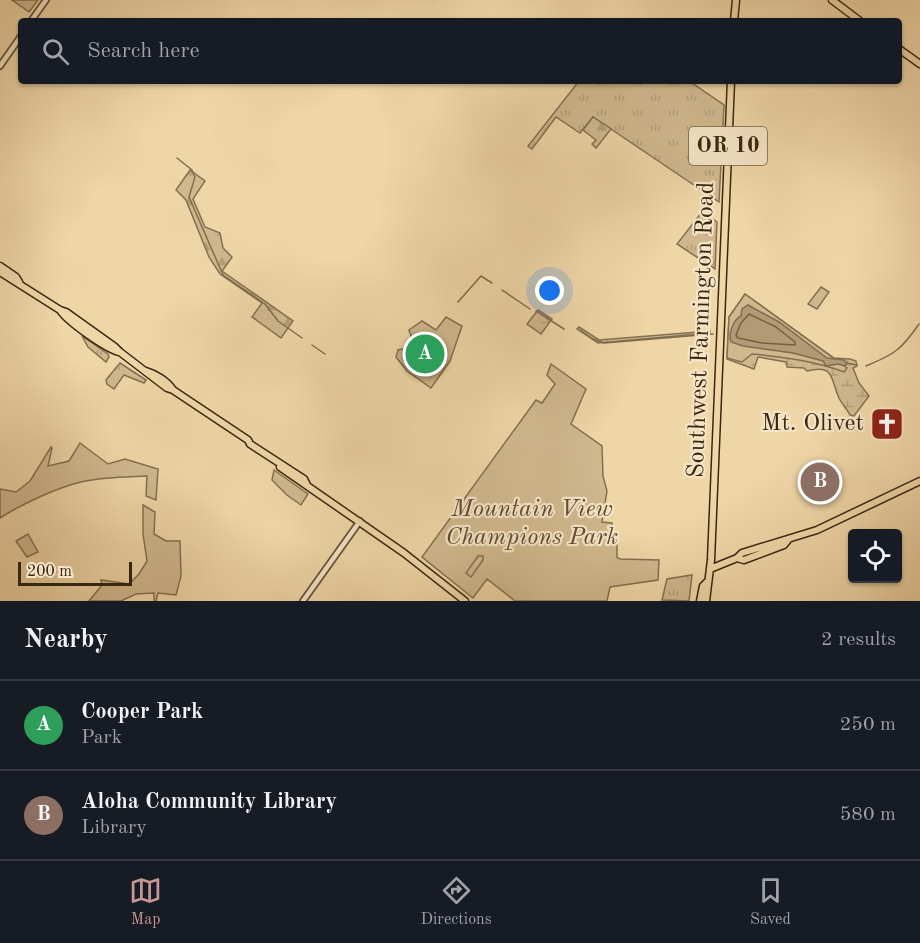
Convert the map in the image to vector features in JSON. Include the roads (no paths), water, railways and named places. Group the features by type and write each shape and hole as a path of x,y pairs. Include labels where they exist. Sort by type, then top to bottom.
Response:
{"main road":[{"path":"734,18 736,0"},
{"path":"832,0 856,18"},
{"path":"902,51 920,64"},
{"name":"Southwest Farmington Road","path":"706,601 710,569 731,84"},
{"path":"0,266 16,277 20,283"},
{"path":"0,272 74,317 145,371 153,373 170,384 172,390 304,479 307,485 404,553 465,601"},
{"path":"710,569 737,558 744,560 784,545 788,540 821,528 920,481"},
{"name":"Southwest Farmington Road","path":"700,601 703,586 708,581"}],"street":[{"path":"33,18 46,0"},
{"path":"0,66 18,40"},
{"path":"303,601 360,521"}],"water":[{"path":"748,305 779,322 827,358 844,360 847,363 845,366 838,364 826,366 823,361 793,353 743,346 731,342 730,335 734,324 741,316 742,309"}],"waterway":[{"path":"177,158 192,170 195,177 189,197 223,275 265,304 278,321 302,338"},
{"path":"458,302 481,276 492,283"},
{"path":"502,290 530,309"},
{"path":"536,311 564,329"},
{"path":"866,366 897,350 919,324"},
{"path":"580,330 604,343 713,334"},
{"path":"312,345 325,354"},
{"path":"846,363 857,365"}],"place":[{"name":"Cooper Park","path":"425,354"},
{"name":"Mt. Olivet","path":"887,424"},
{"name":"Aloha Community Library","path":"820,482"}],"park label":[{"name":"Mountain View Champions Park","path":"532,524"}]}
